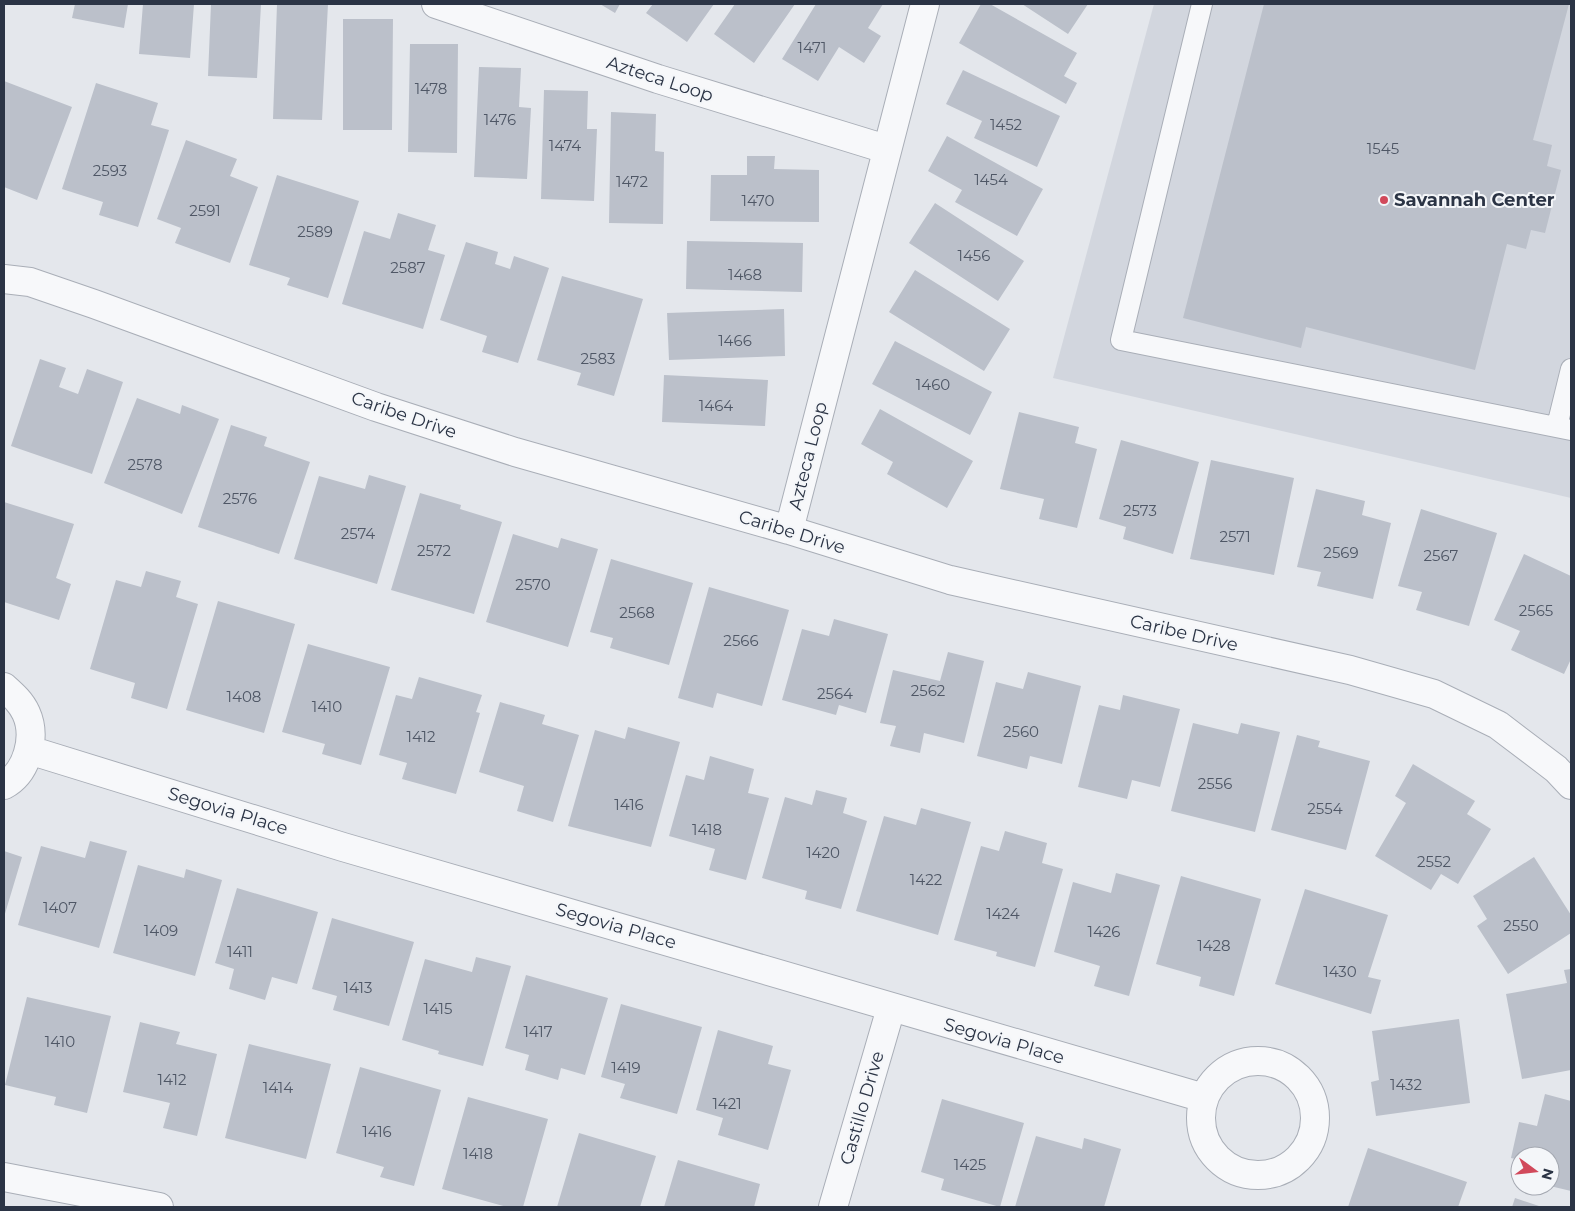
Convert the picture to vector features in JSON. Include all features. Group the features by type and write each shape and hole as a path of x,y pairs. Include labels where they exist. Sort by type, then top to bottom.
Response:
{"street":[{"name":"Azteca Loop","path":"436,4 658,79 886,148"},
{"name":"Azteca Loop","path":"789,530 886,148 925,4"},
{"name":"Caribe Drive","path":"4,280 30,282 376,407 515,452 789,530 950,580 1350,670 1434,694 1498,725 1556,769 1571,785"},
{"path":"4,687 17,698 27,714 31,732 29,750 21,768 4,785"},
{"name":"Segovia Place","path":"29,750 343,847 1204,1098"},
{"name":"Castillo Drive","path":"833,1207 891,1008"},
{"path":"1260,1060 1278,1064 1294,1072 1306,1086 1314,1102 1316,1120 1313,1138 1302,1156 1287,1169 1268,1175 1254,1175 1229,1169 1214,1156 1204,1138 1200,1118 1204,1098 1213,1082 1226,1070 1242,1062 1260,1060"},
{"path":"4,1177 159,1207"}],"lane":[{"path":"1202,4 1121,340 1564,428 1571,369"}],"shaded area":[{"path":"1154,4 1571,4 1571,498 1053,378"}],"building":[{"path":"75,4 128,4 124,28 72,18"},
{"path":"143,4 194,4 190,58 139,54"},
{"path":"211,4 261,4 257,78 208,76"},
{"path":"277,4 328,4 322,120 273,119"},
{"path":"600,4 620,4 615,13"},
{"path":"653,4 714,4 687,42 646,13"},
{"path":"735,4 795,4 754,63 714,34"},
{"path":"816,4 883,4 868,28 881,36 864,63 839,47 818,81 782,59"},
{"path":"981,4 990,4 1077,53 1064,76 1077,83 1066,104 959,43"},
{"path":"1022,4 1088,4 1068,34"},
{"name":"Savannah Center","path":"1264,4 1569,4 1533,140 1552,145 1547,166 1561,170 1545,233 1531,230 1526,249 1507,244 1475,370 1306,327 1301,348 1183,318"},
{"path":"343,19 393,19 392,130 343,130"},
{"path":"410,44 458,44 457,153 408,152"},
{"path":"479,67 521,68 519,107 531,108 527,179 474,177"},
{"path":"963,70 1060,116 1037,167 974,138 982,121 946,104"},
{"path":"4,81 72,107 37,200 4,187"},
{"path":"96,83 158,103 151,125 169,130 138,227 99,215 103,202 62,189"},
{"path":"544,90 588,91 587,129 597,129 594,201 541,199"},
{"path":"611,112 656,114 655,151 664,152 663,224 609,223"},
{"path":"947,136 1043,189 1017,236 955,202 962,190 928,171"},
{"path":"186,140 237,159 230,176 258,187 230,263 175,243 181,228 157,219"},
{"path":"747,156 775,156 774,169 819,170 819,222 710,221 711,175 747,175"},
{"path":"277,175 359,201 328,298 287,285 290,278 249,265"},
{"path":"935,203 1024,261 998,301 909,243"},
{"path":"398,213 436,225 428,250 445,255 423,329 342,304 364,231 390,239"},
{"path":"687,241 803,243 802,292 686,289"},
{"path":"466,242 498,252 495,264 510,269 514,256 549,268 518,363 482,352 487,336 440,320"},
{"path":"915,270 1010,329 984,371 889,312"},
{"path":"562,276 643,299 614,396 577,385 581,373 537,360"},
{"path":"784,309 785,356 669,360 667,313"},
{"path":"895,341 992,392 970,435 872,384"},
{"path":"40,359 66,368 59,387 78,394 87,369 123,382 92,474 11,446"},
{"path":"664,375 768,380 765,426 662,422"},
{"path":"137,398 180,414 182,405 219,419 182,514 104,483"},
{"path":"880,409 973,461 947,508 887,474 893,462 861,444"},
{"path":"1019,412 1079,427 1075,443 1097,449 1077,528 1039,519 1044,499 1000,489"},
{"path":"231,425 267,437 264,446 310,462 279,554 198,527"},
{"path":"1121,440 1199,462 1173,554 1123,539 1126,527 1099,519"},
{"path":"1211,460 1294,478 1274,575 1190,559"},
{"path":"369,475 406,486 377,584 294,559 319,476 365,489"},
{"path":"1316,489 1365,501 1362,515 1391,523 1373,599 1317,586 1321,572 1297,567"},
{"path":"420,493 461,505 460,509 502,522 474,614 391,590"},
{"path":"4,502 74,524 56,578 71,584 59,620 4,602"},
{"path":"1421,509 1497,533 1469,626 1416,610 1422,592 1398,586"},
{"path":"513,534 558,548 561,538 598,549 568,647 486,622"},
{"path":"1524,554 1571,576 1571,659 1564,674 1511,650 1520,631 1494,620"},
{"path":"611,559 693,583 669,665 610,648 613,638 590,632"},
{"path":"146,571 181,581 176,597 198,604 167,709 131,698 135,683 90,669 116,580 141,587"},
{"path":"709,587 789,610 762,706 717,693 713,708 678,698"},
{"path":"218,601 295,624 264,733 186,710"},
{"path":"834,619 888,634 866,713 839,705 836,715 782,700 802,629 829,636"},
{"path":"308,644 390,667 361,765 322,754 325,744 282,732"},
{"path":"948,652 984,661 964,743 924,733 920,753 890,746 896,726 880,723 893,670 940,681"},
{"path":"1028,672 1081,686 1062,764 1030,756 1027,769 977,756 996,682 1023,689"},
{"path":"419,677 482,695 476,712 480,713 456,794 402,779 407,763 379,755 396,695 412,699"},
{"path":"1123,695 1180,709 1160,787 1132,780 1127,799 1078,787 1099,705 1120,710"},
{"path":"500,702 545,715 542,724 579,735 553,822 517,811 524,786 479,772"},
{"path":"1193,723 1238,734 1241,723 1280,732 1255,832 1171,811"},
{"path":"628,727 680,742 651,847 568,826 595,730 625,739"},
{"path":"1297,735 1320,741 1318,747 1370,761 1346,850 1271,830"},
{"path":"710,756 754,769 748,793 769,798 746,880 709,870 715,849 669,836 686,775 704,780"},
{"path":"1413,764 1475,801 1467,814 1491,829 1458,884 1441,874 1431,890 1375,856 1406,803 1395,796"},
{"path":"816,790 847,798 843,813 867,821 841,909 805,899 807,891 762,878 785,797 812,805"},
{"path":"921,808 971,822 938,935 856,911 884,816 916,825"},
{"path":"1005,831 1047,843 1042,863 1063,869 1035,967 996,956 997,952 954,940 981,846 999,851"},
{"path":"90,841 127,851 99,948 18,925 41,846 85,858"},
{"path":"4,851 22,857 4,917"},
{"path":"1534,857 1571,915 1571,933 1508,974 1477,926 1487,919 1473,896"},
{"path":"138,865 184,878 186,869 222,880 195,976 113,953"},
{"path":"1116,873 1160,885 1129,996 1094,986 1100,966 1054,952 1073,882 1111,893"},
{"path":"1181,876 1261,899 1234,996 1199,986 1201,977 1156,964"},
{"path":"237,888 318,912 297,984 272,977 265,1000 229,989 234,969 215,963"},
{"path":"1305,889 1388,915 1368,977 1381,980 1371,1014 1275,984"},
{"path":"332,918 414,942 389,1026 333,1010 337,996 312,989"},
{"path":"476,957 511,966 483,1066 438,1054 439,1051 402,1040 425,959 472,972"},
{"path":"1571,969 1571,1070 1522,1079 1506,994 1567,983 1564,970"},
{"path":"526,975 608,998 585,1075 561,1068 558,1080 525,1070 529,1055 505,1048"},
{"path":"27,997 111,1016 87,1113 54,1105 56,1097 5,1085"},
{"path":"621,1004 702,1027 677,1114 620,1098 625,1084 601,1077"},
{"path":"1459,1019 1470,1103 1376,1116 1371,1082 1379,1080 1372,1031"},
{"path":"140,1022 180,1032 176,1044 217,1054 197,1136 163,1128 170,1103 123,1092"},
{"path":"718,1030 773,1046 768,1064 791,1070 768,1150 718,1135 723,1118 696,1110"},
{"path":"249,1044 331,1064 306,1159 225,1138"},
{"path":"360,1067 441,1090 414,1186 380,1177 384,1167 336,1153"},
{"path":"1545,1094 1571,1101 1571,1191 1560,1188 1560,1146 1514,1146 1519,1122 1537,1126"},
{"path":"468,1097 548,1119 523,1207 507,1207 442,1189"},
{"path":"942,1099 1024,1123 1000,1207 941,1190 944,1179 921,1172"},
{"path":"579,1133 656,1156 640,1207 557,1207"},
{"path":"1036,1136 1082,1149 1084,1138 1121,1149 1104,1207 1015,1207"},
{"path":"1368,1148 1467,1182 1458,1207 1348,1207"},
{"path":"678,1160 760,1184 754,1207 664,1207"},
{"path":"1515,1198 1542,1207 1512,1207"}],"place":[{"name":"Savannah Center","path":"1384,200"}]}
